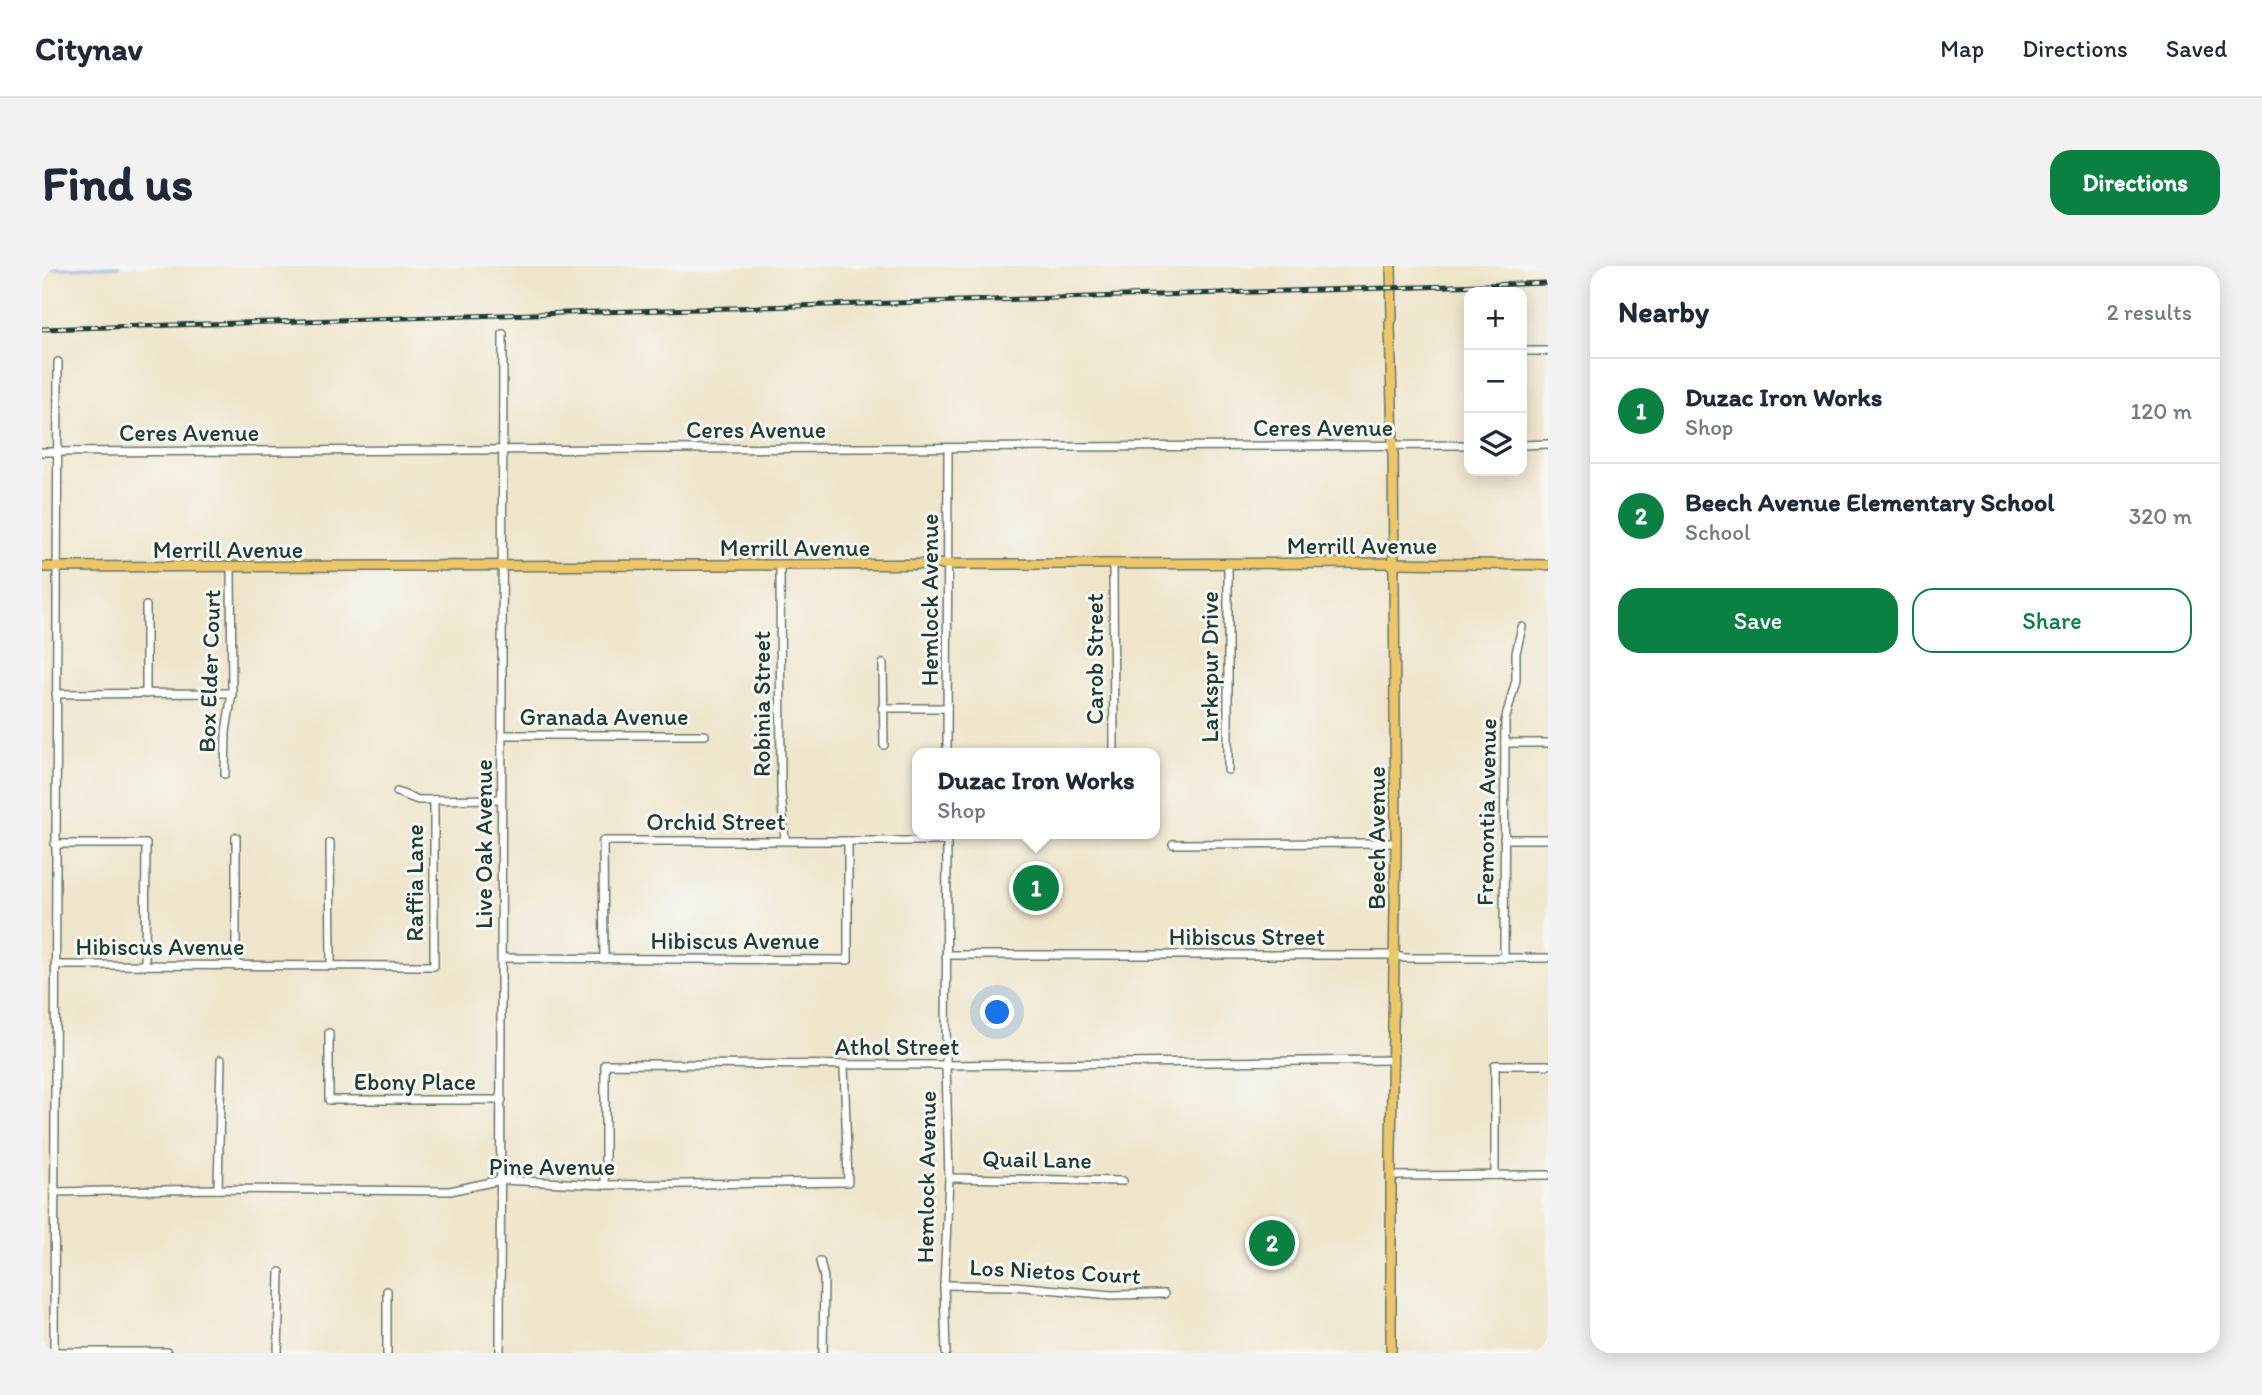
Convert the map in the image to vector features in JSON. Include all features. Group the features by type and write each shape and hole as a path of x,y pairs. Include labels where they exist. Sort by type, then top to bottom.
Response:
{"main road":[{"name":"Beech Avenue","path":"1389,266 1392,318 1396,843 1391,1353"},
{"name":"Merrill Avenue","path":"42,567 1393,563 1548,565"}],"street":[{"name":"Live Oak Avenue","path":"500,1353 503,334"},
{"path":"1527,351 1548,351"},
{"path":"58,362 54,1352 167,1352"},
{"path":"1527,445 1548,444"},
{"name":"Ceres Avenue","path":"42,452 1464,445"},
{"name":"Hemlock Avenue","path":"947,748 948,448"},
{"name":"Carob Street","path":"1113,565 1114,748"},
{"name":"Larkspur Drive","path":"1228,565 1228,770"},
{"name":"Robinia Street","path":"780,566 781,792 785,840"},
{"name":"Box Elder Court","path":"225,775 226,732 232,693 231,568"},
{"path":"146,606 146,694"},
{"name":"Fremontia Avenue","path":"1504,958 1505,721 1516,680 1516,653 1522,626"},
{"path":"883,664 884,745"},
{"path":"56,694 232,693"},
{"path":"882,708 947,708"},
{"name":"Granada Avenue","path":"502,735 705,735"},
{"path":"1505,743 1548,743"},
{"path":"397,792 418,800 501,799"},
{"name":"Raffia Lane","path":"434,800 434,966"},
{"path":"236,837 236,966"},
{"name":"Orchid Street","path":"604,959 603,841 912,838"},
{"name":"Hemlock Avenue","path":"946,1353 944,1285 949,1178 946,1065 947,839"},
{"path":"1504,839 1548,839"},
{"name":"Hibiscus Avenue","path":"502,958 848,960 848,841"},
{"path":"330,843 331,965"},
{"path":"1173,844 1396,843"},
{"path":"55,844 146,844 145,966"},
{"name":"Hibiscus Street","path":"947,955 1394,955 1404,958 1548,958"},
{"name":"Hibiscus Avenue","path":"55,965 434,966"},
{"name":"Ebony Place","path":"329,1033 329,1100 502,1100"},
{"path":"218,1189 220,1060"},
{"name":"Athol Street","path":"606,1185 606,1064 946,1065 1393,1060"},
{"name":"Pine Avenue","path":"54,1192 218,1189 450,1191 501,1180 606,1185 848,1182 844,1065"},
{"path":"1495,1175 1495,1065 1548,1065"},
{"path":"1391,1176 1548,1175"},
{"name":"Quail Lane","path":"949,1178 1123,1181"},
{"path":"820,1261 824,1278 823,1353"},
{"path":"278,1353 280,1272"},
{"name":"Los Nietos Court","path":"944,1285 1015,1286 1111,1295 1164,1294"},
{"path":"387,1291 387,1353"}],"waterway":[{"path":"42,269 119,266"}],"railway":[{"path":"42,329 1548,283"}],"place":[{"name":"Duzac Iron Works","path":"1036,888"},
{"name":"Beech Avenue Elementary School","path":"1272,1243"}]}
